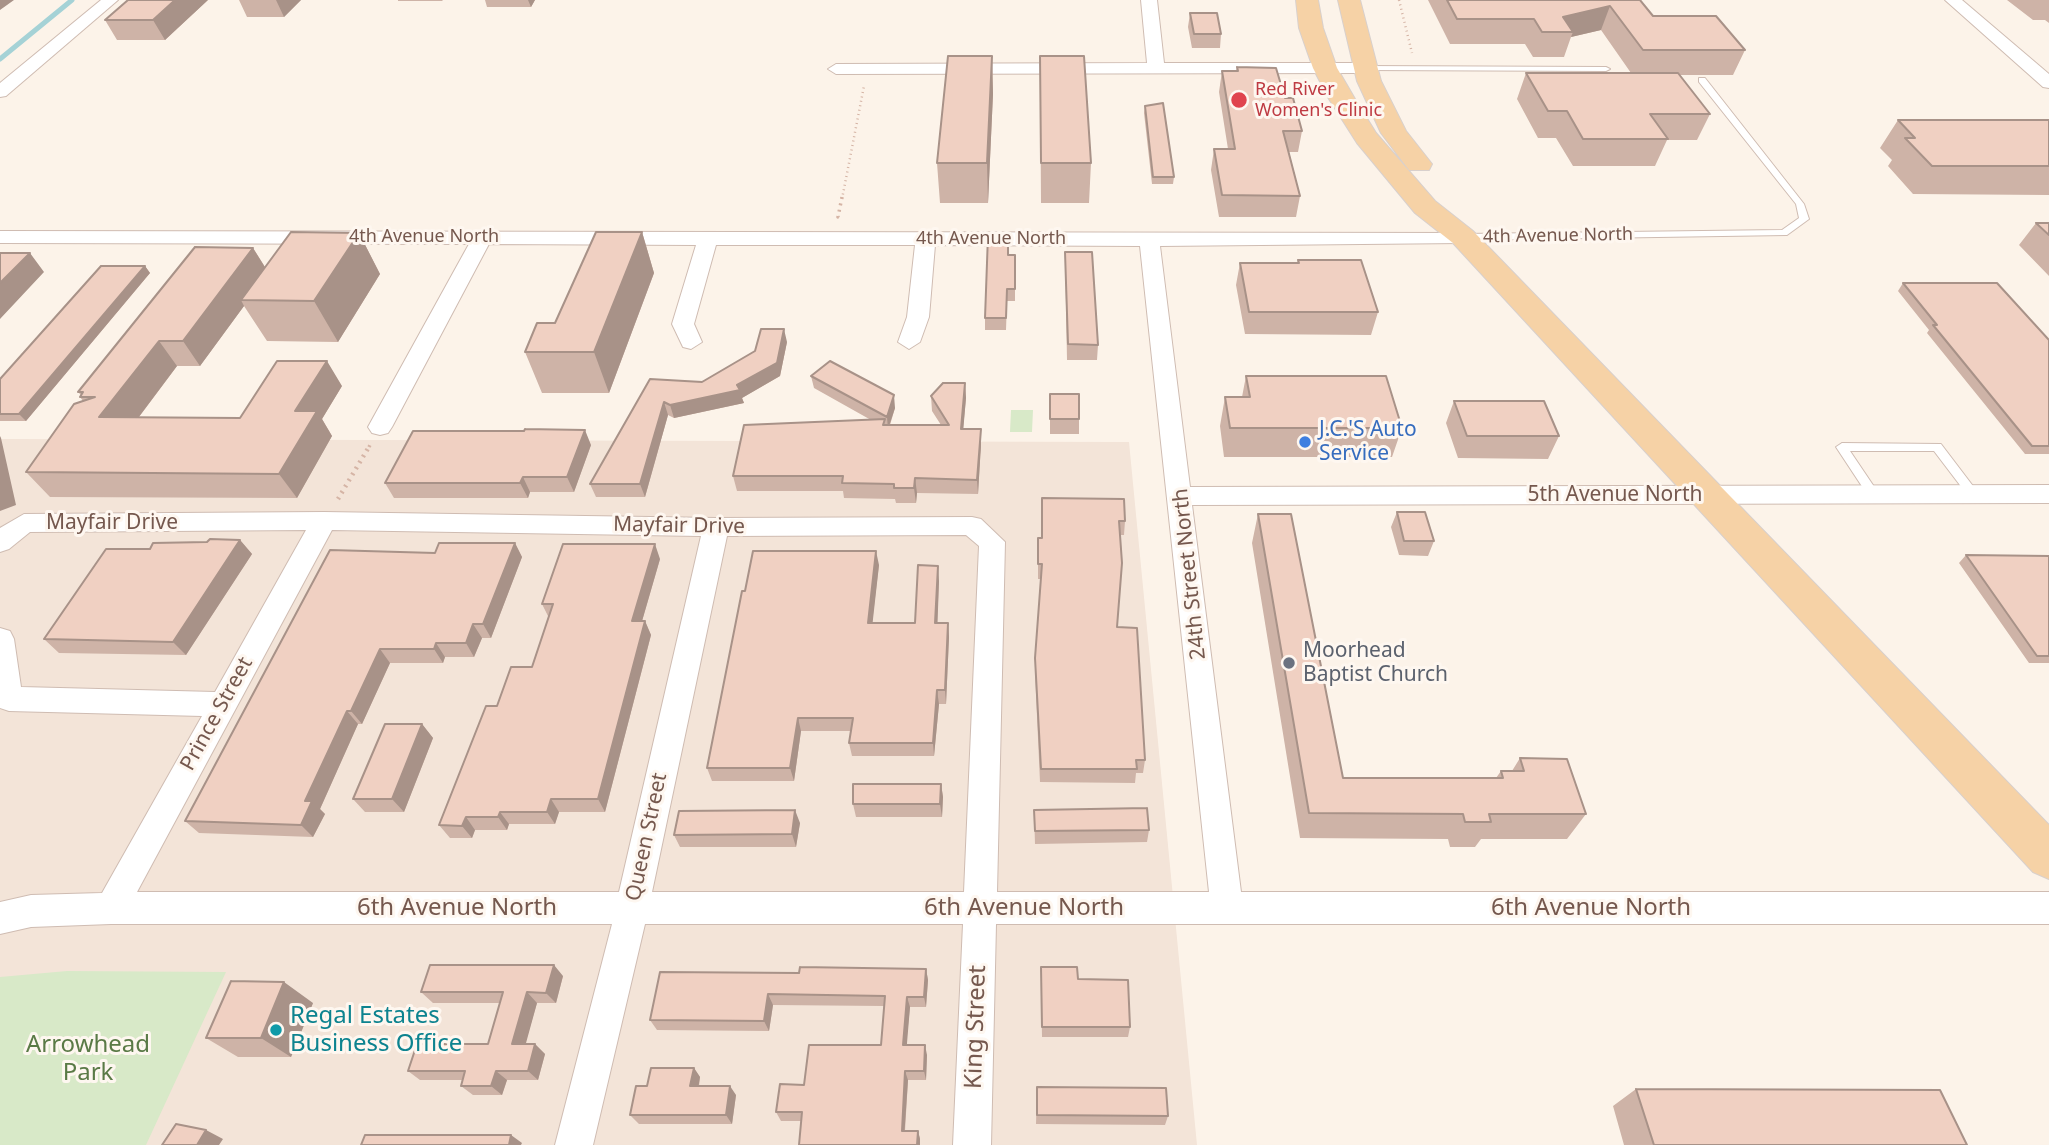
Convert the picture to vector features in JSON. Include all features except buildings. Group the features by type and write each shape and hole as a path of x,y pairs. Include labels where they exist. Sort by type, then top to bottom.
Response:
{"main road":[{"path":"1307,0 1311,28 1325,68 1366,136 1425,206 1463,237 2049,857"},
{"path":"1349,0 1364,68 1394,133 1450,203 1463,237"}],"street":[{"path":"0,92 110,0"},
{"path":"1149,0 1156,68"},
{"path":"1953,0 2049,83"},
{"path":"836,69 1364,68"},
{"name":"4th Avenue North","path":"0,237 1149,240 1463,237"},
{"path":"380,428 483,237"},
{"path":"691,342 682,324 708,238"},
{"path":"909,342 918,317 926,238"},
{"name":"24th Street North","path":"1149,240 1227,908"},
{"name":"5th Avenue North","path":"1181,496 2049,494"},
{"name":"Mayfair Drive","path":"0,542 24,523 324,521 716,527 972,526 992,542 980,908"},
{"name":"Prince Street","path":"111,908 324,521"},
{"name":"Queen Street","path":"574,1145 632,908 716,527"},
{"path":"0,639 9,699 222,704"},
{"name":"6th Avenue North","path":"0,918 31,911 111,908 2049,908"},
{"name":"King Street","path":"972,1145 980,908"}],"lane":[{"path":"1364,68 1606,69"},
{"name":"4th Avenue North","path":"1463,237 1784,233 1804,219 1800,204 1702,80"},
{"path":"1873,494 1842,447 1937,447 1973,494"}],"path":[{"path":"1399,0 1414,68"},
{"path":"847,220 838,218 868,69"},
{"path":"324,521 380,428"}],"shaded area":[{"path":"0,439 1129,442 1197,1145 0,1145"}],"green space":[{"path":"1011,410 1033,410 1032,432 1010,432"},
{"name":"Arrowhead Park","path":"67,971 226,972 146,1145 0,1145 0,977"}],"waterway":[{"path":"0,59 72,0"}],"place":[{"name":"Red River Women's Clinic","path":"1239,100"},
{"name":"J.C.'S Auto Service","path":"1305,442"},
{"name":"Moorhead Baptist Church","path":"1289,663"},
{"name":"Regal Estates Business Office","path":"276,1030"}]}
